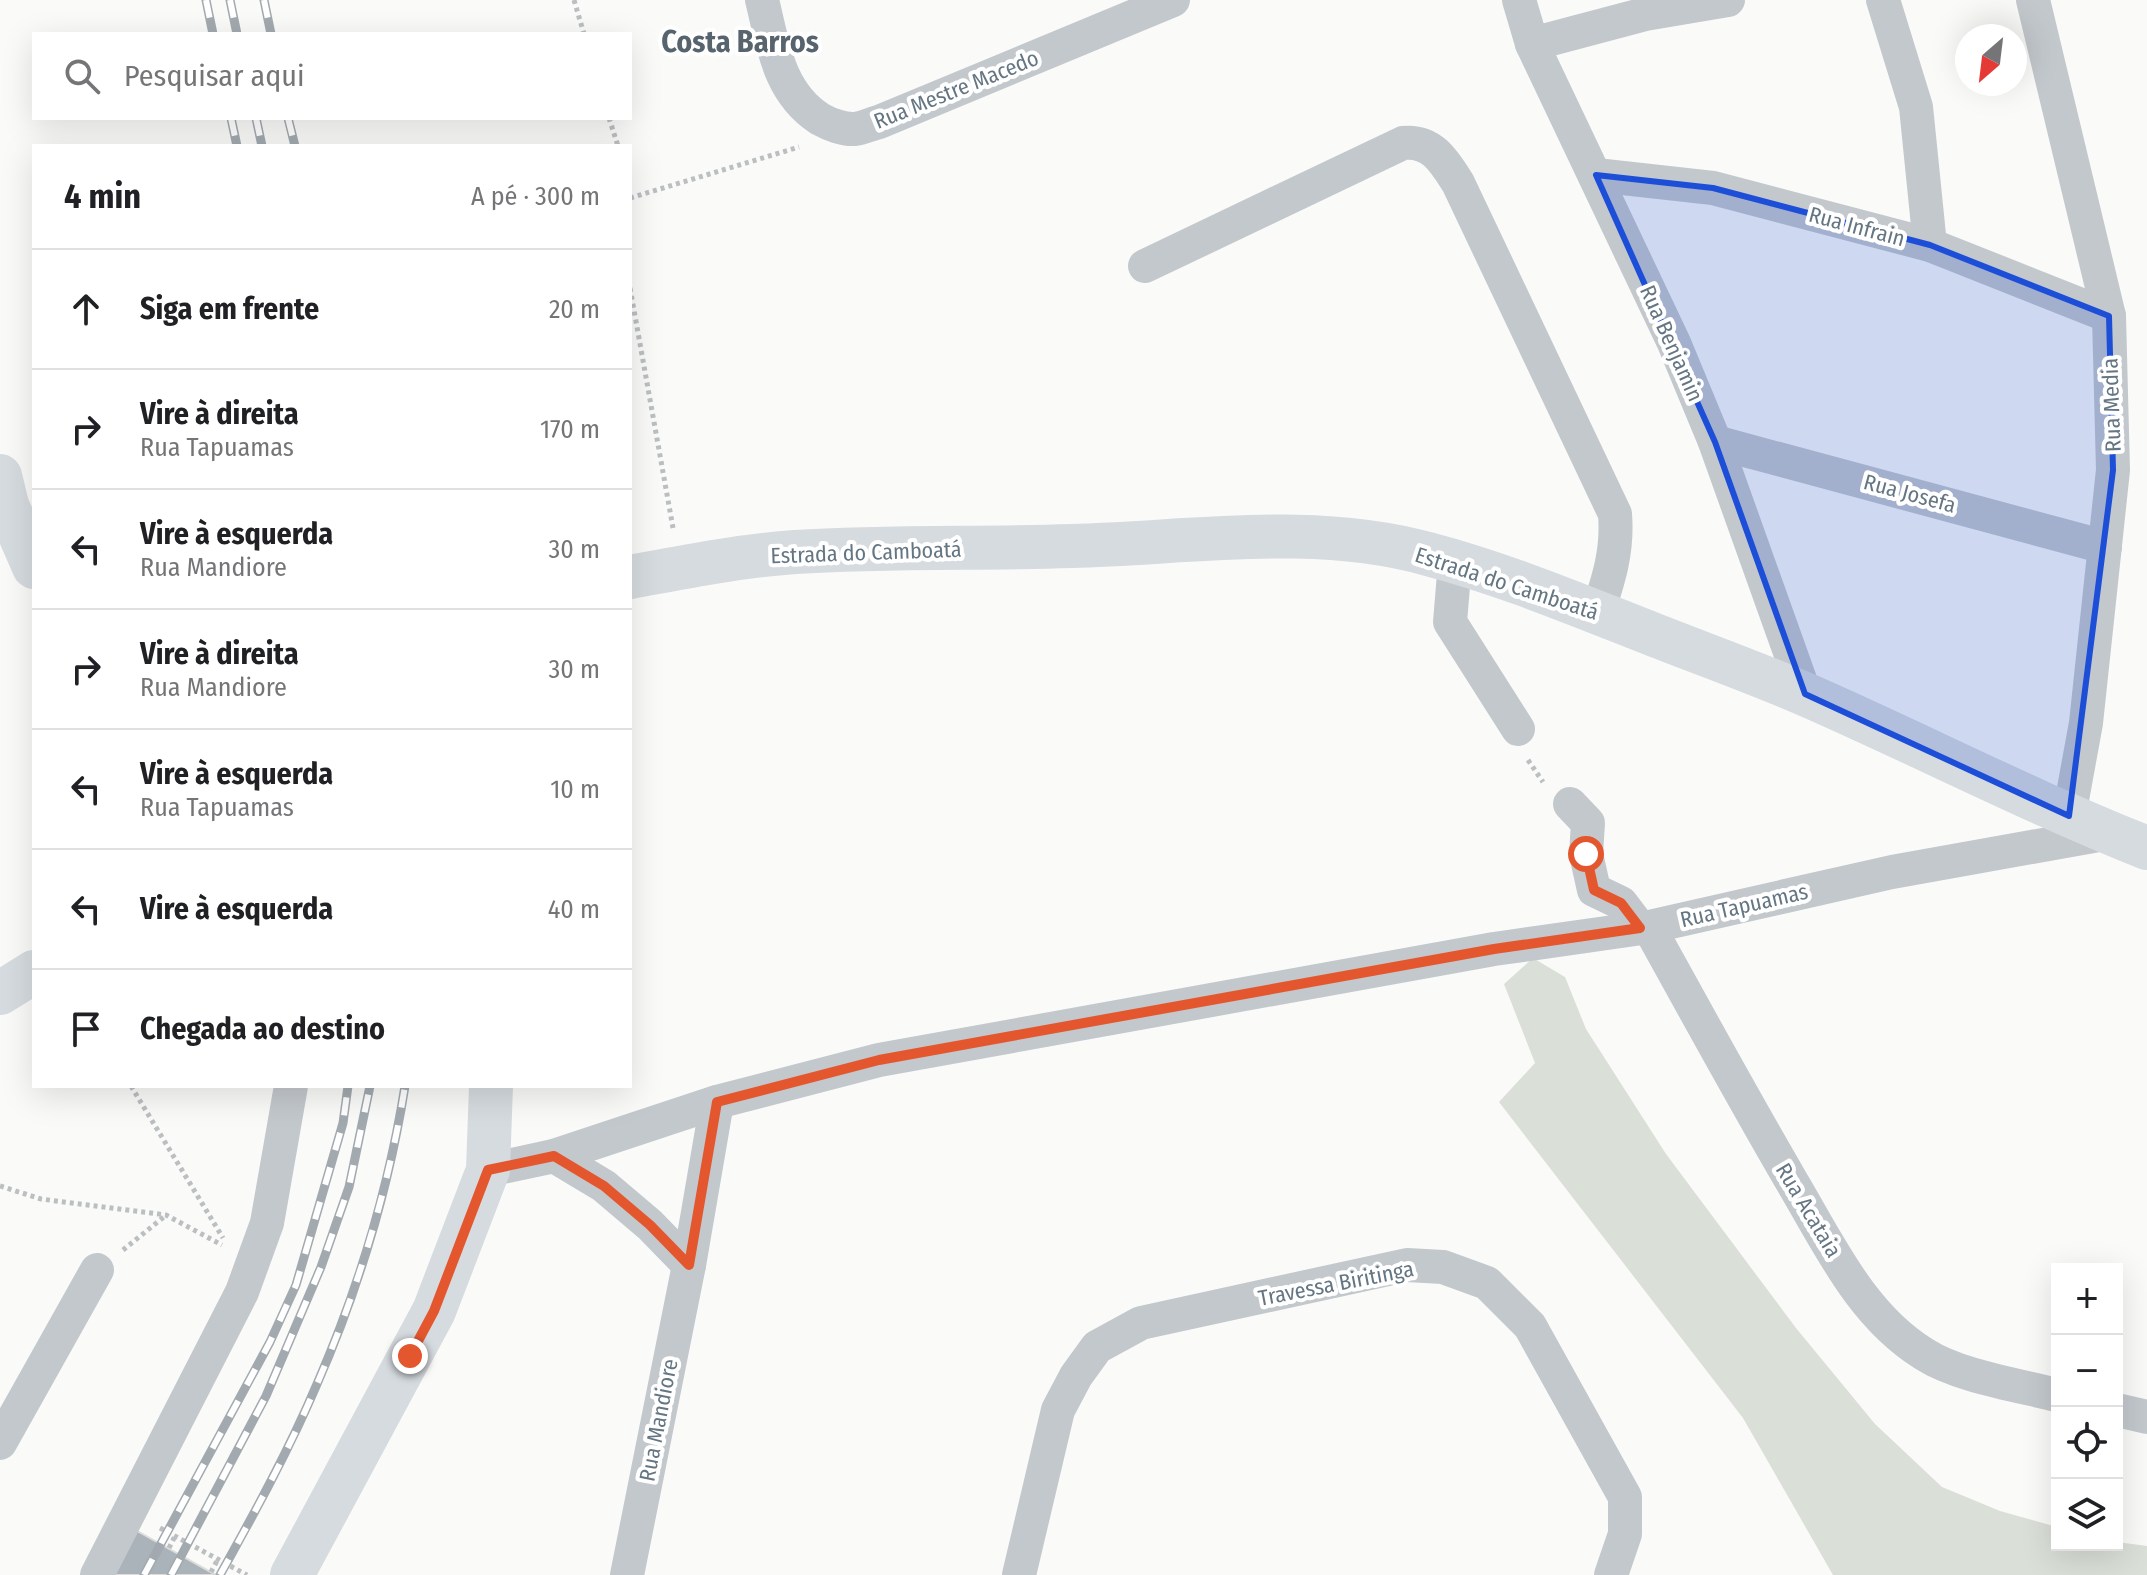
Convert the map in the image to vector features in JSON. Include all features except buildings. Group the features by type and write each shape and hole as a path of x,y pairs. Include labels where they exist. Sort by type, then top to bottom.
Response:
{"main road":[{"path":"0,476 7,505 32,562"},
{"name":"Estrada do Camboatá","path":"632,577 793,552 1305,537 1343,538 1384,545 1455,562 1598,612 1805,694 2069,816 2128,840"},
{"path":"292,1575 434,1311 488,1170 491,1088"}],"street":[{"path":"762,0 778,68 791,92 808,111 832,125"},
{"name":"Rua Mestre Macedo","path":"832,125 854,129 879,122 1173,0"},
{"name":"Rua Benjamin","path":"1519,0 1532,44 1674,343 1715,442 1805,694"},
{"path":"1532,44 1645,14 1728,0"},
{"path":"1883,0 1916,107 1930,245"},
{"name":"Rua Media","path":"2033,0 2109,316 2113,470 2086,723 2069,816"},
{"path":"1145,266 1403,143 1415,142 1442,157 1458,183 1615,514 1617,537 1614,563 1598,612"},
{"name":"Rua Infrain","path":"1596,175 1713,188 1930,245 2109,316"},
{"name":"Rua Josefa","path":"1715,442 2105,547"},
{"path":"1455,562 1450,622 1518,729"},
{"name":"Rua Acataia","path":"1581,827 1594,890 1621,903 1644,927 1851,1281 1884,1324 1925,1355 1974,1374 2051,1393"},
{"name":"Rua Tapuamas","path":"488,1170 554,1156 717,1102 879,1060 1494,949 1644,927 1892,872 2128,840"},
{"path":"97,1575 242,1292 267,1223 291,1088"},
{"name":"Rua Mandiore","path":"627,1575 689,1265 717,1102"},
{"path":"554,1156 604,1186 650,1225 689,1265"},
{"name":"Travessa Biritinga","path":"1019,1575 1058,1410 1076,1376 1097,1347 1141,1323 1407,1265 1443,1267 1487,1283 1530,1326 1625,1497 1625,1534 1611,1575"},
{"path":"0,1443 97,1270"},
{"path":"2123,1411 2147,1417"}],"path":[{"path":"574,0 583,32"},
{"path":"610,120 617,144"},
{"path":"632,197 810,144 832,125"},
{"path":"632,299 680,568"},
{"path":"1518,729 1514,739 1555,800 1581,827"},
{"path":"0,1186 41,1199 166,1215 230,1250 132,1088"},
{"path":"97,1270 166,1215"},
{"path":"169,1548 175,1536"},
{"path":"211,1572 218,1559"}],"highlighted area":[{"path":"1596,175 1713,188 1930,245 2109,316 2113,470 2069,816 1805,694 1715,442"}],"shaded area":[{"path":"1533,958 1565,977 1586,1029 1666,1154 1796,1328 1875,1424 1942,1487 2000,1511 2051,1525 2051,1551 2123,1551 2123,1543 2147,1546 2147,1575 1833,1575 1743,1418 1499,1102 1535,1063 1504,984"}],"railway":[{"path":"206,0 213,32"},
{"path":"230,0 237,32"},
{"path":"264,0 271,32"},
{"path":"231,120 237,144"},
{"path":"256,120 262,144"},
{"path":"288,120 294,144"},
{"path":"144,1575 270,1342 296,1285 343,1123 348,1088"},
{"path":"171,1575 266,1396 321,1267 349,1187 370,1088"},
{"path":"220,1575 295,1433 346,1312 381,1200 405,1088"}],"district":[{"name":"Costa Barros","path":"740,42"}],"route":[{"path":"410,1356 434,1311 488,1170 554,1156 604,1186 650,1225 689,1265 717,1102 879,1060 1494,949 1640,928 1621,903 1594,890 1586,854"}]}
